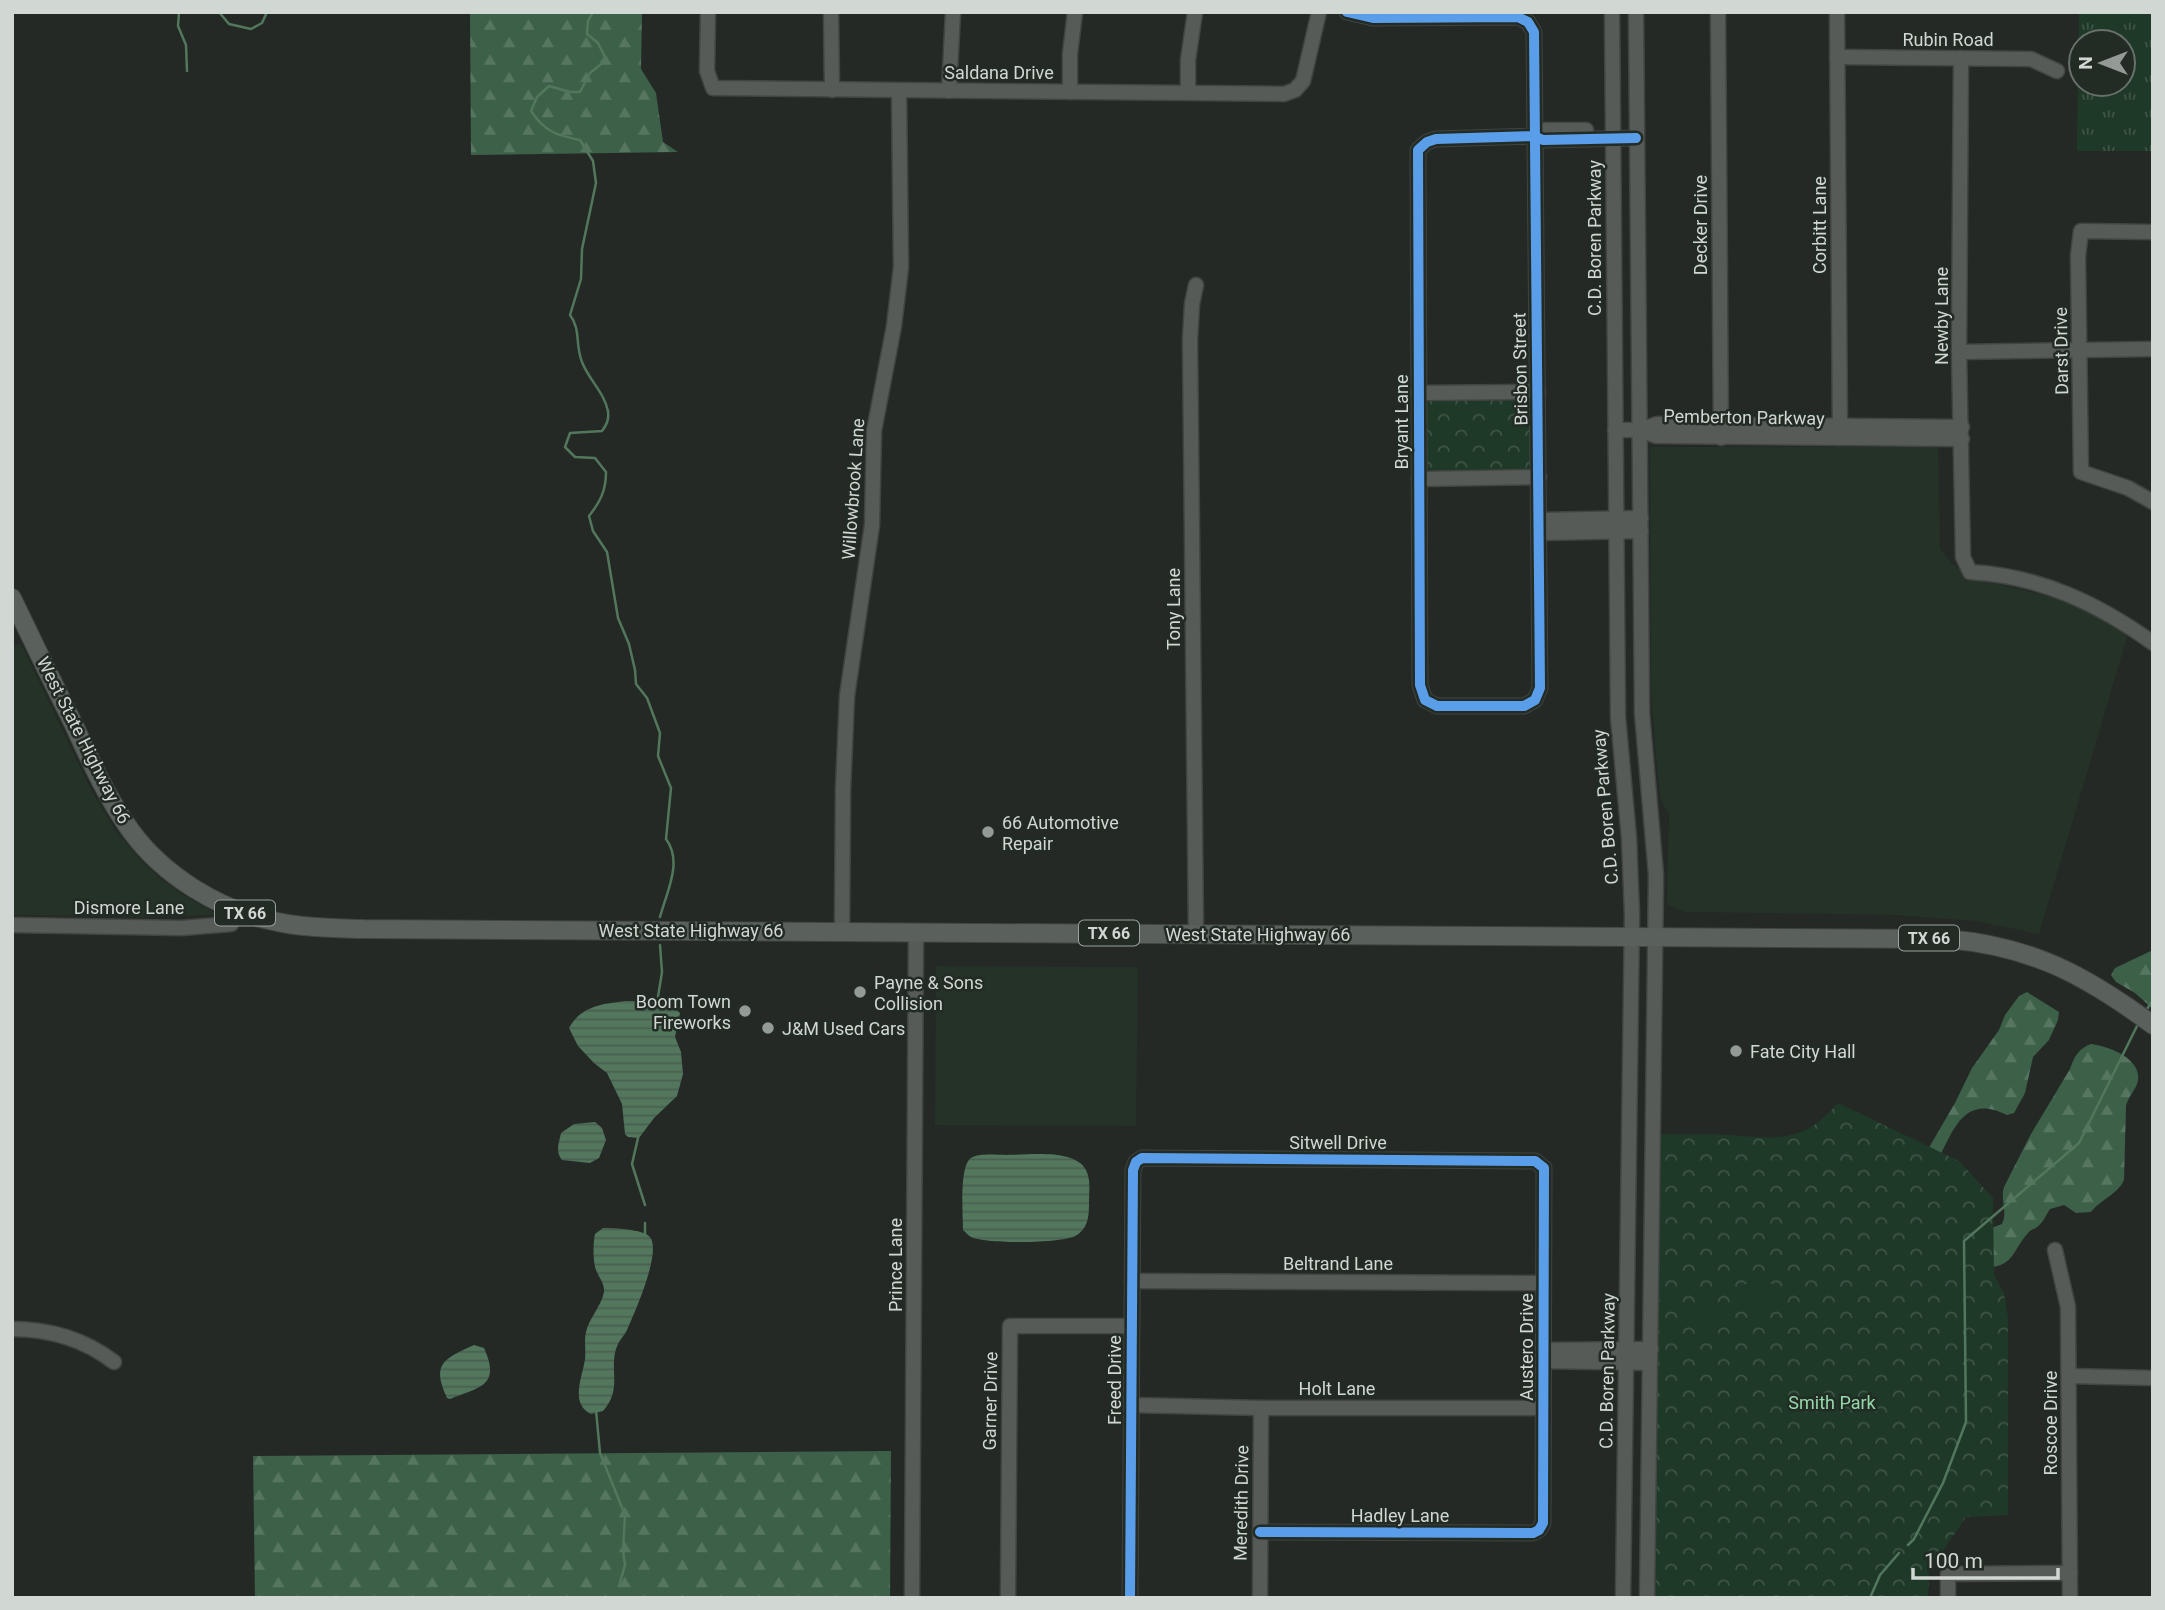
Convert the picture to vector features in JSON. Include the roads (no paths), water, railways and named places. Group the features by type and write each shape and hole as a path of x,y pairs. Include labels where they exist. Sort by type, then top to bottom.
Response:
{"main road":[{"name":"West State Highway 66","path":"12,598 104,788 131,831 157,859 205,894 237,910 271,921 319,927 1631,936"},
{"name":"TX 66","path":"1631,936 1963,940 2023,952 2076,974 2108,992 2153,1025"}],"street":[{"name":"Saldana Drive","path":"708,12 707,71 713,88 1284,94 1295,90 1303,81 1319,12"},
{"path":"831,12 832,90"},
{"path":"949,91 953,12"},
{"path":"1070,92 1070,54 1075,12"},
{"path":"1188,92 1188,60 1195,12"},
{"name":"Brisbon Street","path":"1347,12 1373,18 1518,17 1532,26 1540,526 1540,688 1535,700"},
{"name":"C.D. Boren Parkway","path":"1612,12 1618,717 1629,838 1631,936 1623,1598"},
{"path":"1636,12 1642,713 1656,875 1647,1598"},
{"name":"Decker Drive","path":"1718,12 1721,431"},
{"name":"Corbitt Lane","path":"1837,12 1840,432"},
{"name":"Rubin Road","path":"1837,57 2031,59 2057,71"},
{"name":"Newby Lane","path":"1961,58 1959,352 1963,557 1970,572 1988,573 2057,588 2122,621 2153,643"},
{"name":"Willowbrook Lane","path":"842,932 843,780 847,696 872,525 874,431 891,348 901,267 899,91"},
{"path":"1534,136 1544,140 1636,134"},
{"name":"Bryant Lane","path":"1534,136 1436,139 1422,145 1417,156 1420,685 1425,700 1437,706 1524,706 1535,700"},
{"name":"Darst Drive","path":"2153,232 2081,231 2078,256 2081,472 2128,488 2153,502"},
{"name":"Tony Lane","path":"1196,285 1190,341 1196,933"},
{"path":"1959,352 2153,349"},
{"path":"1418,393 1538,392"},
{"name":"Pemberton Parkway","path":"1615,430 1640,430 1657,424 1721,431 1962,433"},
{"path":"1419,479 1539,477"},
{"path":"1540,526 1641,525"},
{"name":"Dismore Lane","path":"12,925 195,927 231,924 237,910"},
{"name":"Prince Lane","path":"912,1598 915,932"},
{"path":"1630,1091 1654,1091"},
{"name":"Sitwell Drive","path":"1136,1162 1142,1158 1535,1161 1540,1164"},
{"name":"Freed Drive","path":"1130,1598 1133,1170 1136,1162"},
{"name":"Austero Drive","path":"1539,1530 1543,1523 1544,1283 1544,1168 1540,1164"},
{"name":"Roscoe Drive","path":"2055,1250 2068,1307 2070,1598"},
{"name":"Beltrand Lane","path":"1132,1282 1544,1283"},
{"name":"Garner Drive","path":"1008,1598 1010,1326 1131,1326"},
{"path":"12,1329 64,1334 100,1351 114,1362"},
{"path":"1543,1355 1651,1356"},
{"path":"2069,1376 2153,1378"},
{"name":"Holt Lane","path":"1131,1405 1543,1408"},
{"name":"Meredith Drive","path":"1260,1598 1261,1408"},
{"name":"Hadley Lane","path":"1260,1532 1533,1533 1539,1530"},
{"path":"1948,1598 1948,1574 2070,1573"}],"waterway":[{"path":"179,12 178,26 186,45 187,71"},
{"path":"219,12 229,24 251,29 262,23 267,12"},
{"path":"593,12 588,21 587,34 598,43 605,57 600,65 590,73 580,92 549,86 537,97 531,111 541,124 552,132 580,140 593,161 596,183 582,249 581,279 570,315 576,326 582,362 603,398 608,417 602,431 570,433 565,447 575,457 595,458 606,472 602,496 589,516 593,531 607,552 618,618 629,644 636,684 647,698 660,733 658,756 671,788 666,839 673,857 672,877 660,917"},
{"path":"657,1003 662,972 660,945"},
{"path":"2145,1012 2153,1000"},
{"path":"1908,1545 1914,1539 1943,1483 1966,1422 1964,1241 2079,1143 2138,1024"},
{"path":"638,1138 632,1164 645,1205"},
{"path":"645,1223 645,1235"},
{"path":"596,1410 600,1453 625,1515 625,1565 619,1586"},
{"path":"1870,1598 1880,1575 1899,1553"}],"place":[{"name":"66 Automotive Repair","path":"988,832"},
{"name":"Payne & Sons Collision","path":"860,992"},
{"name":"Boom Town Fireworks","path":"745,1011"},
{"name":"J&M Used Cars","path":"768,1028"},
{"name":"Fate City Hall","path":"1736,1051"}],"park label":[{"name":"Smith Park","path":"1832,1402"}]}
